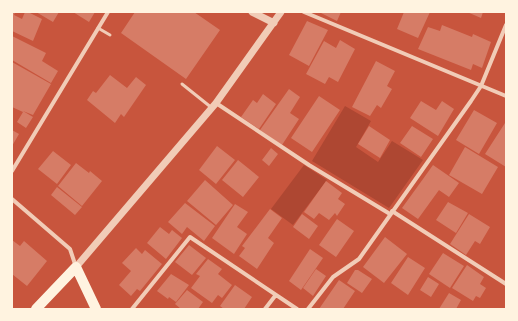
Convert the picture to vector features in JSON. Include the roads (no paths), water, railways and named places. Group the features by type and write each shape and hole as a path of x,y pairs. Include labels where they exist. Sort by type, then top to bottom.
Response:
{"main road":[{"path":"36,309 76,267 96,309"}],"street":[{"path":"12,171 108,12"},
{"path":"252,12 274,24"},
{"path":"76,267 214,105 274,24 281,12"},
{"path":"304,12 506,96"},
{"path":"308,309 333,277 358,259 481,86 506,24"},
{"path":"214,105 309,165 391,213 506,284"},
{"path":"12,199 70,249 76,267"},
{"path":"132,309 190,237 297,309"},
{"path":"265,309 276,296"}],"lane":[{"path":"98,28 110,35"},
{"path":"182,84 214,105"}]}
